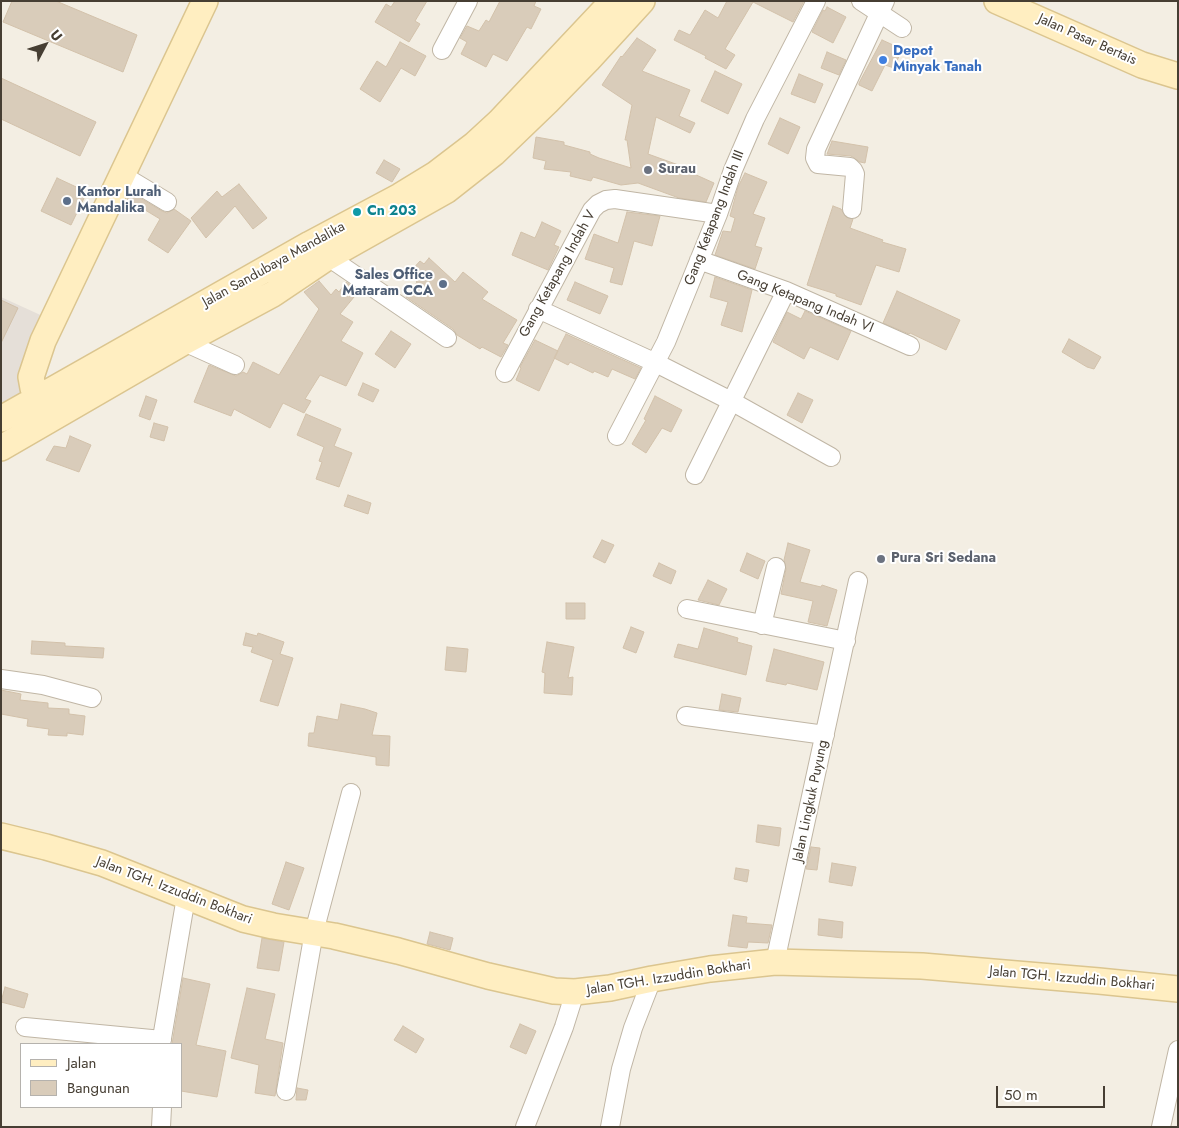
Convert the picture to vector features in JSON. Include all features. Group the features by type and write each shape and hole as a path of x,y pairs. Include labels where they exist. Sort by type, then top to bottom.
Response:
{"street":[{"path":"38,399 31,377 39,352 205,1"},
{"path":"442,50 468,1"},
{"name":"Jalan Sandubaya Mandalika","path":"7,416 319,251 436,174 474,145 499,122 613,1"},
{"path":"1,448 184,342 273,294 319,251 447,190 494,153 588,60 642,1"},
{"name":"Gang Ketapang Indah III","path":"617,436 656,363 755,119 816,1"},
{"path":"861,1 882,7 902,28"},
{"name":"Jalan Pasar Bertais","path":"997,1 1142,65 1178,76"},
{"path":"852,208 855,174 853,170 818,164 815,158 816,149 882,7"},
{"path":"122,176 167,202"},
{"name":"Gang Ketapang Indah V","path":"505,373 592,210 602,202 610,199 619,199 718,214"},
{"path":"319,251 447,338"},
{"name":"Gang Ketapang Indah VI","path":"699,260 786,291 910,346"},
{"path":"695,474 786,291"},
{"path":"538,309 656,363 831,456"},
{"path":"184,342 235,365"},
{"path":"7,416 25,435"},
{"path":"762,625 776,567"},
{"name":"Jalan Lingkuk Puyung","path":"775,962 858,581"},
{"path":"688,609 846,641"},
{"path":"1,678 43,685 92,698"},
{"path":"686,716 825,735"},
{"path":"286,1091 314,932 351,794"},
{"name":"Jalan TGH. Izzuddin Bokhari","path":"1,836 102,864 242,919 314,932 398,951 517,984 554,991 575,992 610,988 710,969 775,962 922,966 1178,989"},
{"path":"25,1027 161,1042 186,896"},
{"path":"610,1127 621,1068 633,1028 652,979"},
{"path":"525,1127 564,1027 575,992"},
{"path":"1162,1127 1178,1050"},
{"path":"161,1127 162,1108"}],"shaded area":[{"path":"1,297 47,318 26,391 1,405"}],"building":[{"path":"12,1 56,1 137,35 123,72 3,22"},
{"path":"395,1 427,1 415,21 420,24 409,42 375,22 386,4 391,7"},
{"path":"500,1 536,1 534,6 541,9 531,29 527,27 507,61 493,54 486,67 461,54 467,42 460,38 467,26 479,31 486,20 489,22"},
{"path":"727,1 804,1 793,22 753,2 725,49 735,55 726,69 705,58 706,56 674,40 679,30 690,35 705,10 718,18"},
{"path":"827,7 846,17 833,43 812,32 823,10 825,11"},
{"path":"637,38 656,50 642,71 690,90 679,116 695,123 690,133 656,117 648,154 684,167 683,169 714,183 706,202 679,198 638,183 621,185 593,177 591,181 570,176 571,172 544,169 546,161 533,158 536,137 564,142 564,145 590,152 590,154 599,158 631,168 627,140 625,140 632,105 602,85 621,56"},
{"path":"882,40 902,49 894,68 885,65 872,91 859,85 859,83"},
{"path":"400,42 426,56 415,76 401,68 380,102 360,89 377,61 386,67"},
{"path":"827,52 846,60 839,75 821,68"},
{"path":"715,71 742,84 728,114 701,101"},
{"path":"799,74 823,84 815,103 791,94"},
{"path":"1,78 96,122 80,156 1,119"},
{"path":"780,118 800,127 788,154 768,144"},
{"path":"832,141 868,147 865,163 851,156 827,154"},
{"path":"384,160 400,169 392,182 376,173"},
{"path":"745,173 767,182 753,214 765,218 755,246 762,248 755,269 715,255 723,231 731,232 735,218 730,216 738,187"},
{"path":"57,178 87,192 71,225 41,211"},
{"path":"239,184 267,218 253,229 235,206 206,238 191,218 217,191 222,197"},
{"path":"130,192 167,213 174,209 191,221 168,253 148,240 160,219 127,199"},
{"path":"833,206 841,209 846,217 853,219 850,228 883,240 882,242 906,249 899,272 876,265 861,305 836,296 836,294 807,285"},
{"path":"627,212 660,216 652,246 634,241 622,285 610,282 614,268 585,259 594,234 618,243"},
{"path":"542,222 561,231 554,245 559,247 548,270 512,255 521,232 535,238"},
{"path":"429,258 455,282 463,272 488,292 482,299 517,320 503,343 508,345 501,357 482,347 480,349 457,335 453,329 406,297 417,282 410,272 420,261 424,264"},
{"path":"715,277 752,290 742,332 721,325 728,302 710,297"},
{"path":"319,281 331,295 336,289 339,292 346,282 359,291 340,314 353,322 341,341 363,353 346,386 320,375 305,399 311,401 304,413 283,403 270,428 234,409 231,416 194,402 209,365 236,376 243,372 247,374 253,362 279,375 319,309 304,292"},
{"path":"575,282 608,296 600,314 567,300"},
{"path":"897,291 960,320 946,350 883,323"},
{"path":"1,300 18,308 1,343"},
{"path":"805,311 851,331 838,360 810,347 804,359 773,342 787,312 801,319"},
{"path":"391,331 411,344 395,368 375,354"},
{"path":"566,334 641,368 635,379 612,369 608,377 594,371 593,373 570,362 568,365 554,358"},
{"path":"1069,339 1101,357 1094,369 1087,367 1062,352"},
{"path":"535,340 558,351 539,391 516,380 520,367"},
{"path":"363,383 379,390 373,402 358,395"},
{"path":"798,393 813,400 802,423 787,415"},
{"path":"146,396 157,400 150,420 139,416"},
{"path":"655,396 682,410 671,432 662,428 646,453 632,444 646,420 644,419"},
{"path":"306,414 341,429 334,446 352,453 339,487 316,479 322,462 319,461 324,447 297,435"},
{"path":"154,423 168,427 164,441 150,437"},
{"path":"70,436 91,445 79,472 46,460 54,446 66,448"},
{"path":"348,495 371,503 368,514 344,506"},
{"path":"602,540 614,545 605,563 593,557"},
{"path":"788,543 810,550 800,582 821,587 822,585 837,590 827,626 808,622 813,601 781,594 786,569 784,560"},
{"path":"747,553 765,561 758,579 740,571"},
{"path":"659,563 676,571 671,584 653,576"},
{"path":"708,580 727,589 719,605 698,600"},
{"path":"566,603 585,603 585,619 566,619"},
{"path":"631,627 644,632 636,653 623,648"},
{"path":"704,628 738,638 737,642 752,646 746,675 674,657 678,644 698,649"},
{"path":"246,633 257,636 258,633 284,642 280,654 293,658 278,706 260,701 273,660 251,652 253,647 243,645"},
{"path":"32,641 65,643 65,646 104,648 103,658 31,654"},
{"path":"547,642 574,647 568,678 573,677 572,695 544,693 545,673 542,672"},
{"path":"447,647 468,649 466,672 445,670"},
{"path":"774,649 824,662 817,690 787,683 786,685 766,681"},
{"path":"1,690 21,694 20,700 48,703 48,708 69,709 69,714 85,716 83,735 67,733 67,736 48,735 49,729 27,726 28,719 1,714"},
{"path":"722,694 741,698 738,712 719,710"},
{"path":"341,704 377,713 372,735 390,736 389,766 376,765 376,757 308,746 309,733 314,733 317,716 338,720"},
{"path":"758,825 781,828 779,846 756,842"},
{"path":"811,847 820,848 817,870 806,869"},
{"path":"286,862 304,868 289,910 272,904"},
{"path":"832,863 856,867 852,886 829,882"},
{"path":"736,868 749,870 747,882 734,879"},
{"path":"733,915 747,917 746,923 772,925 768,943 748,942 747,948 728,946"},
{"path":"819,919 843,922 842,938 818,935"},
{"path":"430,932 453,938 450,950 427,944"},
{"path":"262,938 284,942 279,971 257,968"},
{"path":"183,978 210,984 196,1045 226,1051 217,1097 182,1091 182,1043 172,1043"},
{"path":"5,987 28,994 24,1008 1,1002"},
{"path":"247,988 275,994 265,1039 283,1043 275,1096 255,1093 259,1065 231,1058"},
{"path":"520,1024 536,1031 526,1054 510,1047"},
{"path":"403,1026 424,1039 416,1053 394,1040"},
{"path":"297,1088 308,1090 306,1100 296,1100"}],"place":[{"name":"Depot Minyak Tanah","path":"883,60"},
{"name":"Surau","path":"648,170"},
{"name":"Kantor Lurah Mandalika","path":"67,201"},
{"name":"Cn 203","path":"357,212"},
{"name":"Sales Office Mataram CCA","path":"443,284"},
{"name":"Pura Sri Sedana","path":"881,559"}]}
